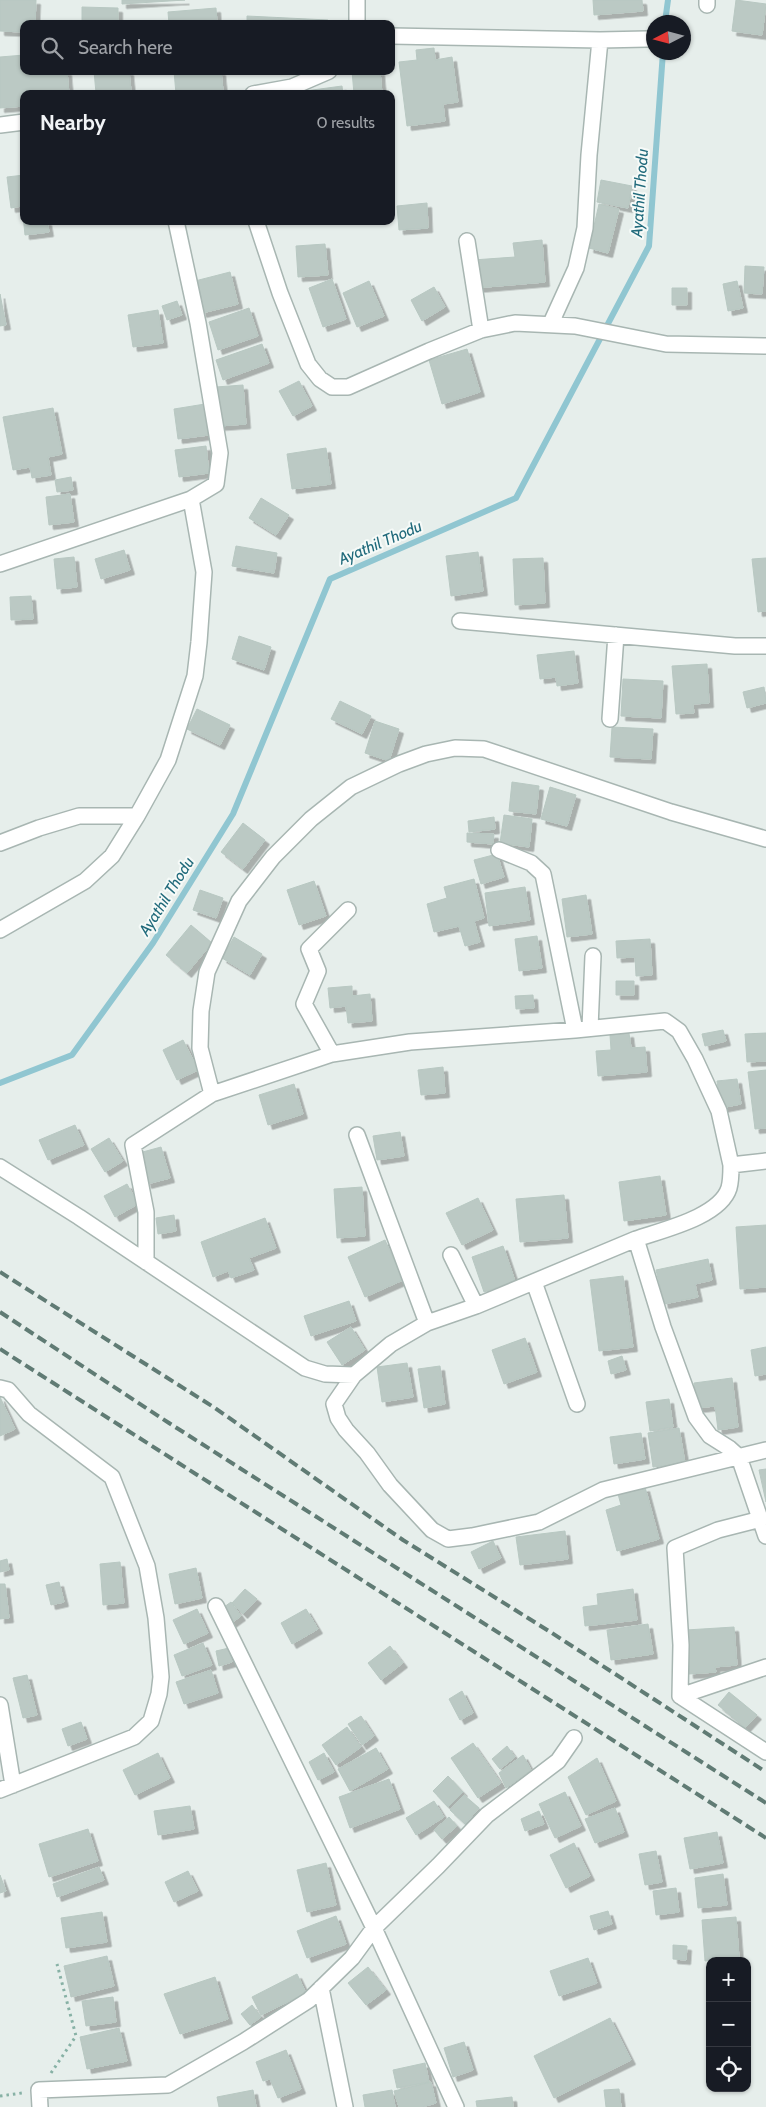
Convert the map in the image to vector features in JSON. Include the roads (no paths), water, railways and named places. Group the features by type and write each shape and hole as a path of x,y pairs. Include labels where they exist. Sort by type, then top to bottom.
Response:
{"street":[{"path":"357,0 357,20"},
{"path":"395,36 600,40 646,39"},
{"path":"551,323 576,268 585,228 589,155 600,40"},
{"path":"273,90 292,86 319,75"},
{"path":"0,125 20,122"},
{"path":"0,564 191,499 216,484 220,453 198,323 177,225"},
{"path":"257,225 280,293 308,364 320,379 332,387 348,387 481,330 515,323 551,323 576,326 666,344 766,346"},
{"path":"467,240 481,330"},
{"path":"0,930 85,881 112,856 168,760 195,676 204,572 191,499"},
{"path":"460,621 735,646 766,646"},
{"path":"610,719 616,635"},
{"path":"212,1094 200,1048 201,1011 207,972 239,901 273,857 311,819 352,787 399,764 426,754 455,748 484,749 671,812 766,839"},
{"path":"0,843 39,828 79,816 137,816"},
{"path":"499,850 531,863 543,874 583,1029"},
{"path":"332,1054 304,1004 318,971 309,950 348,910"},
{"path":"583,1029 592,956"},
{"path":"146,1262 146,1212 133,1145 212,1094 332,1054 410,1042 665,1021 679,1031 695,1059 719,1112 731,1165 729,1189 721,1201 710,1211 682,1224 636,1239 476,1306 427,1323 391,1344 354,1375 334,1404 338,1418 390,1486 432,1530 448,1539 539,1522 603,1490 766,1450"},
{"path":"357,1135 427,1323"},
{"path":"731,1165 766,1161"},
{"path":"0,1167 305,1368 325,1374 354,1375"},
{"path":"636,1239 663,1327 696,1417 710,1436 739,1457 766,1536"},
{"path":"451,1255 476,1306"},
{"path":"534,1282 577,1404"},
{"path":"0,1388 8,1390 28,1414 112,1477 148,1566 156,1618 161,1677 159,1694 151,1721 134,1737 7,1788 0,1705"},
{"path":"680,1696 681,1645 675,1548 718,1530 761,1519"},
{"path":"216,1606 374,1928 456,2107"},
{"path":"680,1696 766,1667"},
{"path":"680,1696 766,1752"},
{"path":"40,2107 39,2090 168,2085 243,2042 309,2000 352,1958 374,1928 487,1815 558,1761 574,1738"},
{"path":"321,1988 344,2107"}],"waterway":[{"name":"Ayathil Thodu","path":"666,15 668,0"},
{"name":"Ayathil Thodu","path":"0,1083 72,1055 153,943 233,814 330,579 516,498 649,246 662,60"}],"railway":[{"path":"0,1272 215,1408 403,1540 552,1633 766,1772"},
{"path":"0,1312 169,1423 766,1803"},
{"path":"0,1349 766,1838"}]}
